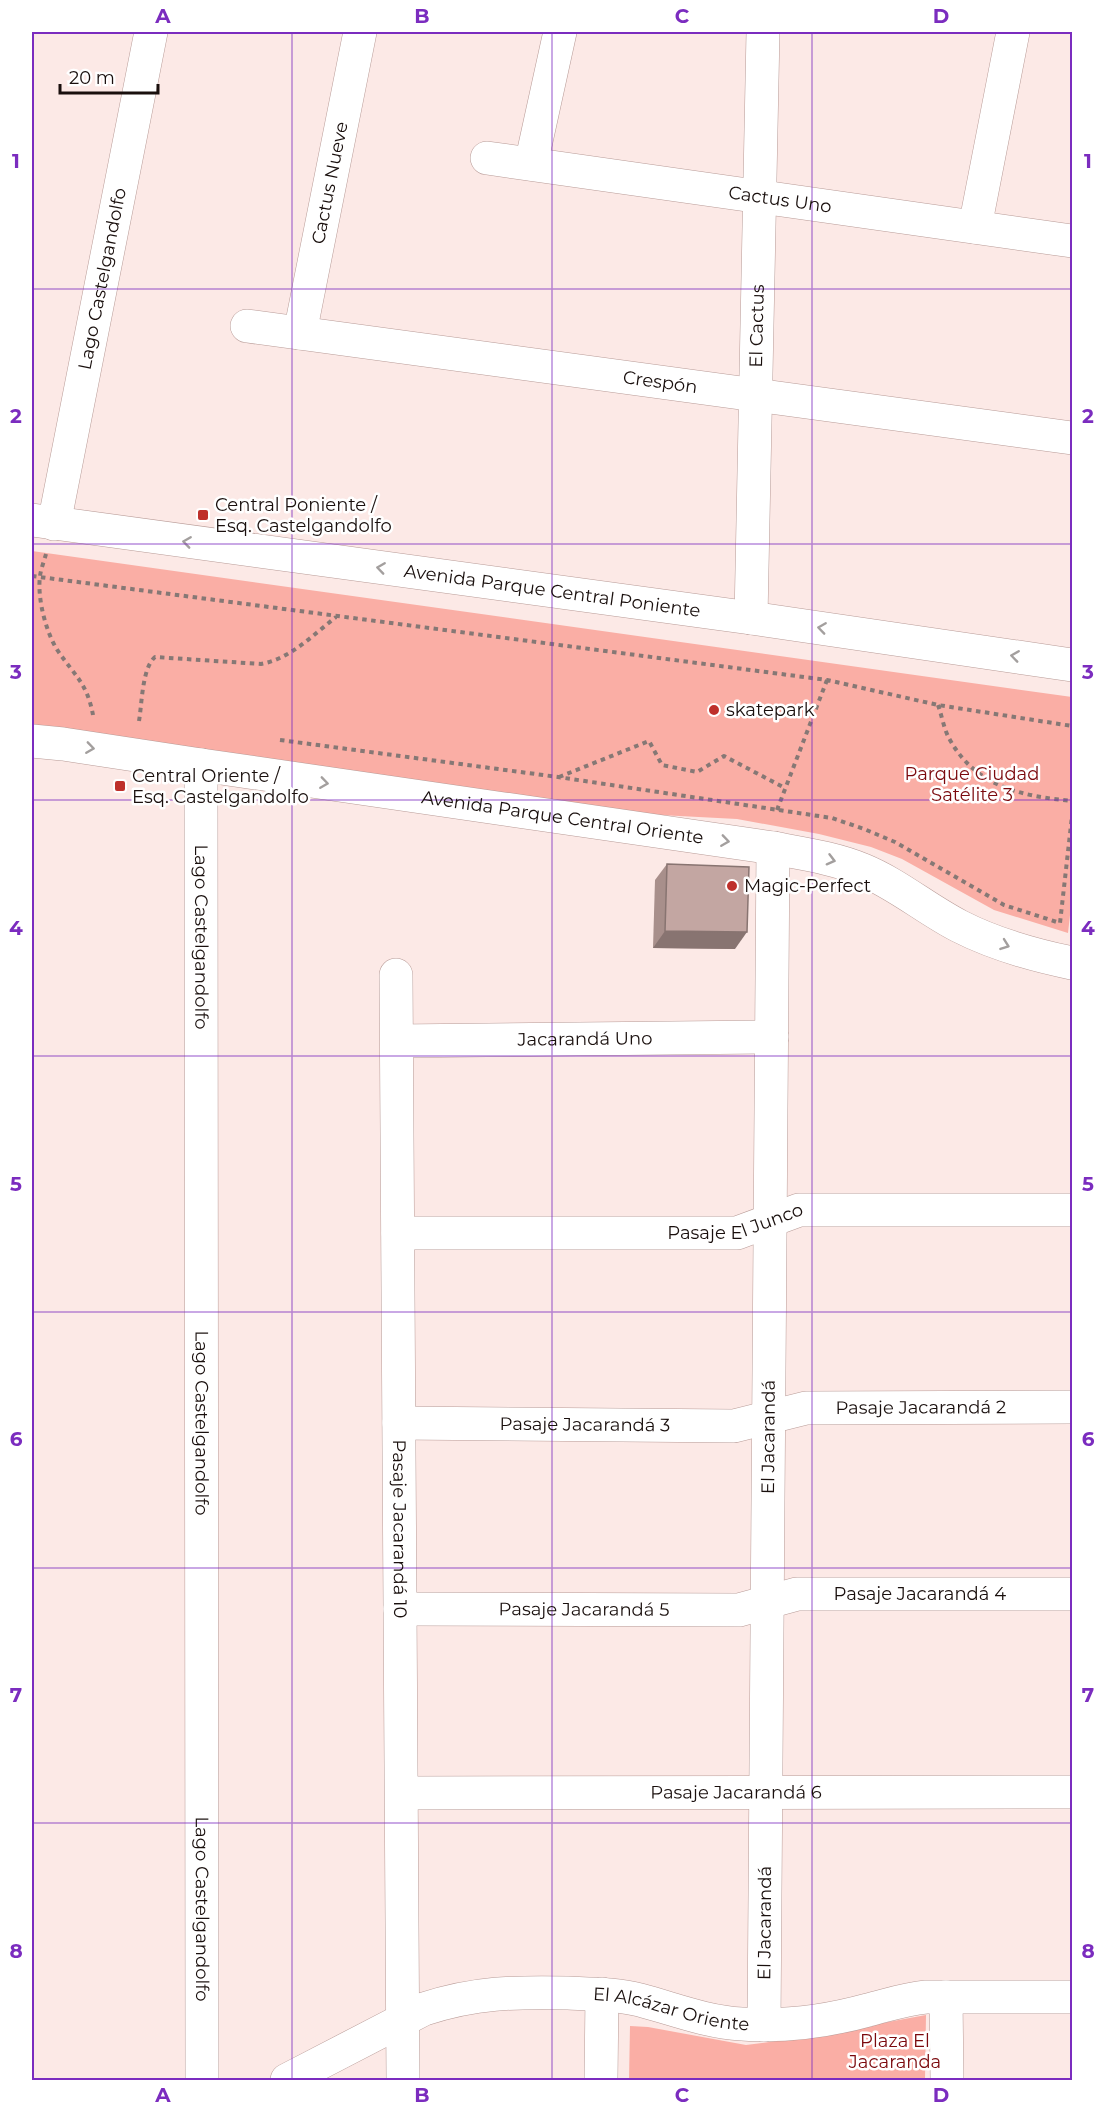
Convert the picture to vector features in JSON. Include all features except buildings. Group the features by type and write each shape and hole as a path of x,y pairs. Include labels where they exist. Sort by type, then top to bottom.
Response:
{"street":[{"name":"Lago Castelgandolfo","path":"43,522 151,32"},
{"name":"Cactus Nueve","path":"300,333 360,32"},
{"path":"531,164 560,32"},
{"name":"El Cactus","path":"751,618 763,32"},
{"path":"975,227 1013,32"},
{"name":"Cactus Uno","path":"487,158 1072,241"},
{"name":"Crespón","path":"247,326 1072,438"},
{"name":"Avenida Parque Central Poniente","path":"43,522 1072,664"},
{"name":"Avenida Parque Central Oriente","path":"32,741 773,848 825,858 885,881 958,926 978,935 1017,950 1072,963"},
{"name":"Lago Castelgandolfo","path":"201,765 202,2080"},
{"name":"El Jacarandá","path":"764,2025 773,848"},
{"name":"Pasaje Jacarandá 10","path":"396,975 403,2080"},
{"name":"Jacarandá Uno","path":"397,1041 772,1037"},
{"name":"Pasaje El Junco","path":"398,1233 736,1233 799,1210 1072,1209"},
{"name":"Pasaje Jacarandá 2","path":"769,1417 806,1408 1072,1407"},
{"name":"Pasaje Jacarandá 3","path":"399,1423 734,1426 769,1417"},
{"name":"Pasaje Jacarandá 4","path":"768,1602 796,1594 1072,1594"},
{"name":"Pasaje Jacarandá 5","path":"400,1609 739,1610 768,1602"},
{"name":"Pasaje Jacarandá 6","path":"402,1793 1072,1792"},
{"name":"El Alcázar Oriente","path":"287,2080 403,2019 446,2002 511,1991 602,1994 638,2000 718,2022 764,2025 830,2018 905,1999 1072,1997"},
{"path":"601,2080 602,1994"},
{"path":"946,1997 947,2080"}],"path":[{"path":"43,522 40,577 47,630 59,652 86,690 93,716"},
{"path":"32,576 827,680 938,705 1072,726"},
{"path":"139,721 146,672 150,661 155,657 271,663 287,655 337,617"},
{"path":"777,810 827,680"},
{"path":"938,705 950,739 966,762 984,777 1003,787 1033,797 1072,801"},
{"path":"558,777 650,741 662,765 697,772 724,756 785,788"},
{"path":"1060,923 1072,816"}],"green space":[{"name":"Parque Ciudad Satélite 3","path":"32,551 1072,697 1072,897 1068,933 994,910 902,859 871,847 819,834 737,819 622,813 32,730"},
{"name":"Plaza El Jacaranda","path":"926,2015 925,2080 629,2080 630,2026 648,2027 746,2045 807,2037"}],"place":[{"name":"Central Poniente / Esq. Castelgandolfo","path":"203,515"},
{"name":"skatepark","path":"714,710"},
{"name":"Central Oriente / Esq. Castelgandolfo","path":"120,786"},
{"name":"Magic-Perfect","path":"732,886"}]}
